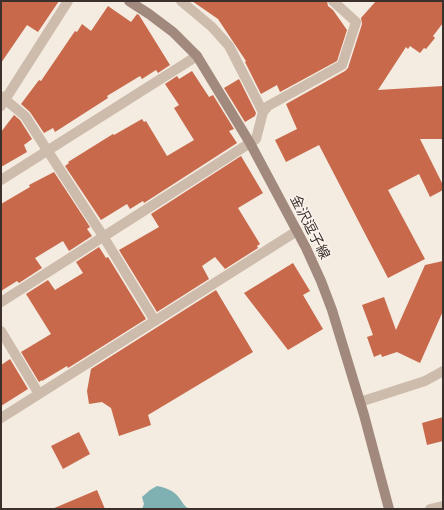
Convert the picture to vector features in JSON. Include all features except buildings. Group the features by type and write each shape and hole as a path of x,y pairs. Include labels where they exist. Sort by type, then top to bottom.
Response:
{"main road":[{"name":"金沢逗子線","path":"129,1 173,32 197,56 250,143 296,231 321,281 332,310 360,402 389,509"}],"street":[{"path":"68,1 3,100 25,116 103,236 154,321"},
{"path":"181,1 212,27 229,46 263,112"},
{"path":"1,302 256,139 263,112 268,106 342,65 356,22 333,1"},
{"path":"1,180 197,56"},
{"path":"1,418 296,231"},
{"path":"1,331 39,394"},
{"path":"360,402 425,381 443,371"},
{"path":"430,509 443,506"}],"water":[{"path":"157,486 173,492 189,509 142,509 144,504 142,497"}]}
